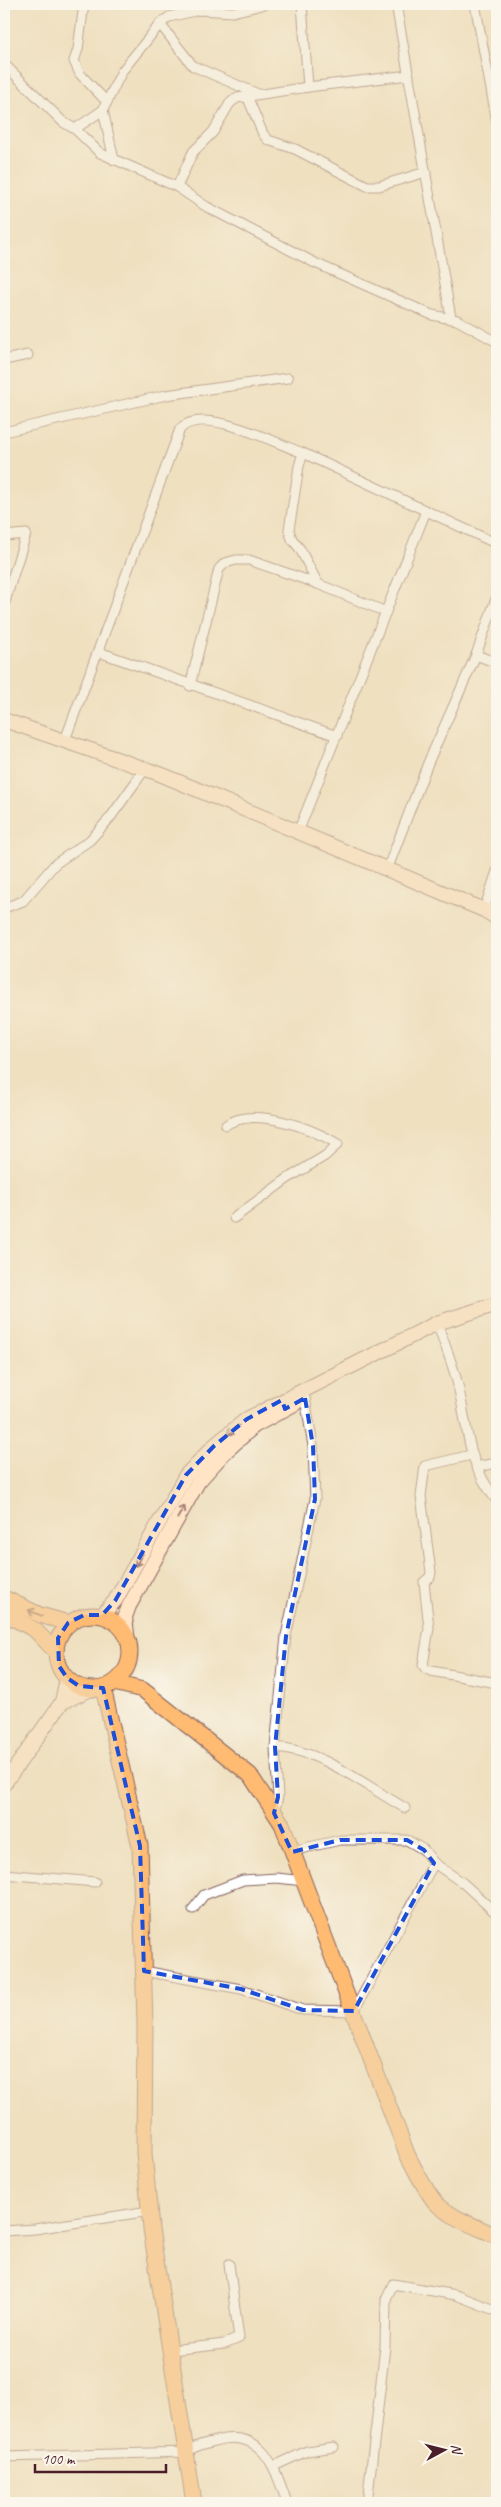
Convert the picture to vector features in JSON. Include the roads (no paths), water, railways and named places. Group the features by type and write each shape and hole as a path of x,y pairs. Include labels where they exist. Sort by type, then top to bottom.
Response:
{"main road":[{"path":"4,1598 40,1616 68,1623"},
{"path":"4,1613 35,1630 56,1652"},
{"path":"103,1687 123,1675 130,1662 131,1647 126,1634 117,1622 102,1614 84,1615 68,1623 58,1638 56,1652 59,1666 67,1678 78,1686 143,1690"},
{"path":"130,1662 143,1690 250,1775 257,1784 282,1824 407,2154 417,2174 436,2203 464,2222 497,2236"},
{"path":"103,1687 140,1846 144,1971 144,2153 149,2210 194,2503"}],"street":[{"path":"84,4 78,49 74,60 80,74 105,106 114,160"},
{"path":"75,129 105,106 122,71 160,24 169,17 199,10 233,12 265,4"},
{"path":"302,4 308,87"},
{"path":"396,4 451,318"},
{"path":"475,4 497,122"},
{"path":"160,24 193,66 258,94"},
{"path":"4,64 63,122 75,129 100,153 176,187 207,207 315,263 432,315 451,318 497,342"},
{"path":"176,187 193,152 213,132 230,103 236,98 409,75"},
{"path":"247,96 263,134 268,140 295,149 368,186 379,186 426,172"},
{"path":"4,360 28,355"},
{"path":"4,432 166,395 288,378"},
{"path":"65,740 180,429 184,424 197,421 230,425 303,453 497,544"},
{"path":"303,453 299,466 289,530 292,539 300,549 318,584"},
{"path":"298,832 426,510"},
{"path":"4,536 26,534 4,605"},
{"path":"190,686 219,569 225,564 249,560 318,584 386,612"},
{"path":"387,870 428,763 476,656 497,596"},
{"path":"99,652 190,686 337,736"},
{"path":"476,656 497,663"},
{"path":"4,720 145,769 484,910 497,918"},
{"path":"4,908 23,901 55,864 90,840 110,818 145,769"},
{"path":"484,910 497,871"},
{"path":"226,1125 249,1118 269,1119 319,1133 338,1144 324,1156 287,1179 234,1218"},
{"path":"126,1634 125,1617 129,1606 198,1482 224,1453 254,1426 283,1405 437,1323 497,1304"},
{"path":"102,1614 115,1601 186,1475 214,1446 247,1419 305,1398 440,1331 497,1313"},
{"path":"440,1331 459,1388 471,1455 476,1467 497,1501"},
{"path":"274,1813 278,1798 275,1747 286,1636 315,1499 313,1446 305,1398"},
{"path":"471,1455 425,1466 421,1496 431,1572 430,1577 424,1582 429,1628 423,1665 431,1671 497,1683"},
{"path":"476,1467 497,1463"},
{"path":"4,1784 62,1702 67,1678"},
{"path":"62,1702 103,1687"},
{"path":"275,1747 295,1748 338,1768 404,1808"},
{"path":"291,1851 340,1840 407,1840 424,1850 434,1863 464,1883 497,1914"},
{"path":"144,1971 241,1989 303,2010 354,2011 434,1863"},
{"path":"4,1874 95,1882"},
{"path":"192,1909 204,1895 243,1880 277,1878 304,1881"},
{"path":"4,2231 35,2229 149,2210"},
{"path":"171,2350 225,2344 239,2338 229,2264"},
{"path":"367,2503 386,2348 386,2299 393,2284 456,2296 497,2310"},
{"path":"4,2457 186,2452 193,2447 226,2438 239,2439 250,2441 274,2466 287,2503"},
{"path":"274,2466 307,2451 334,2447"}]}
